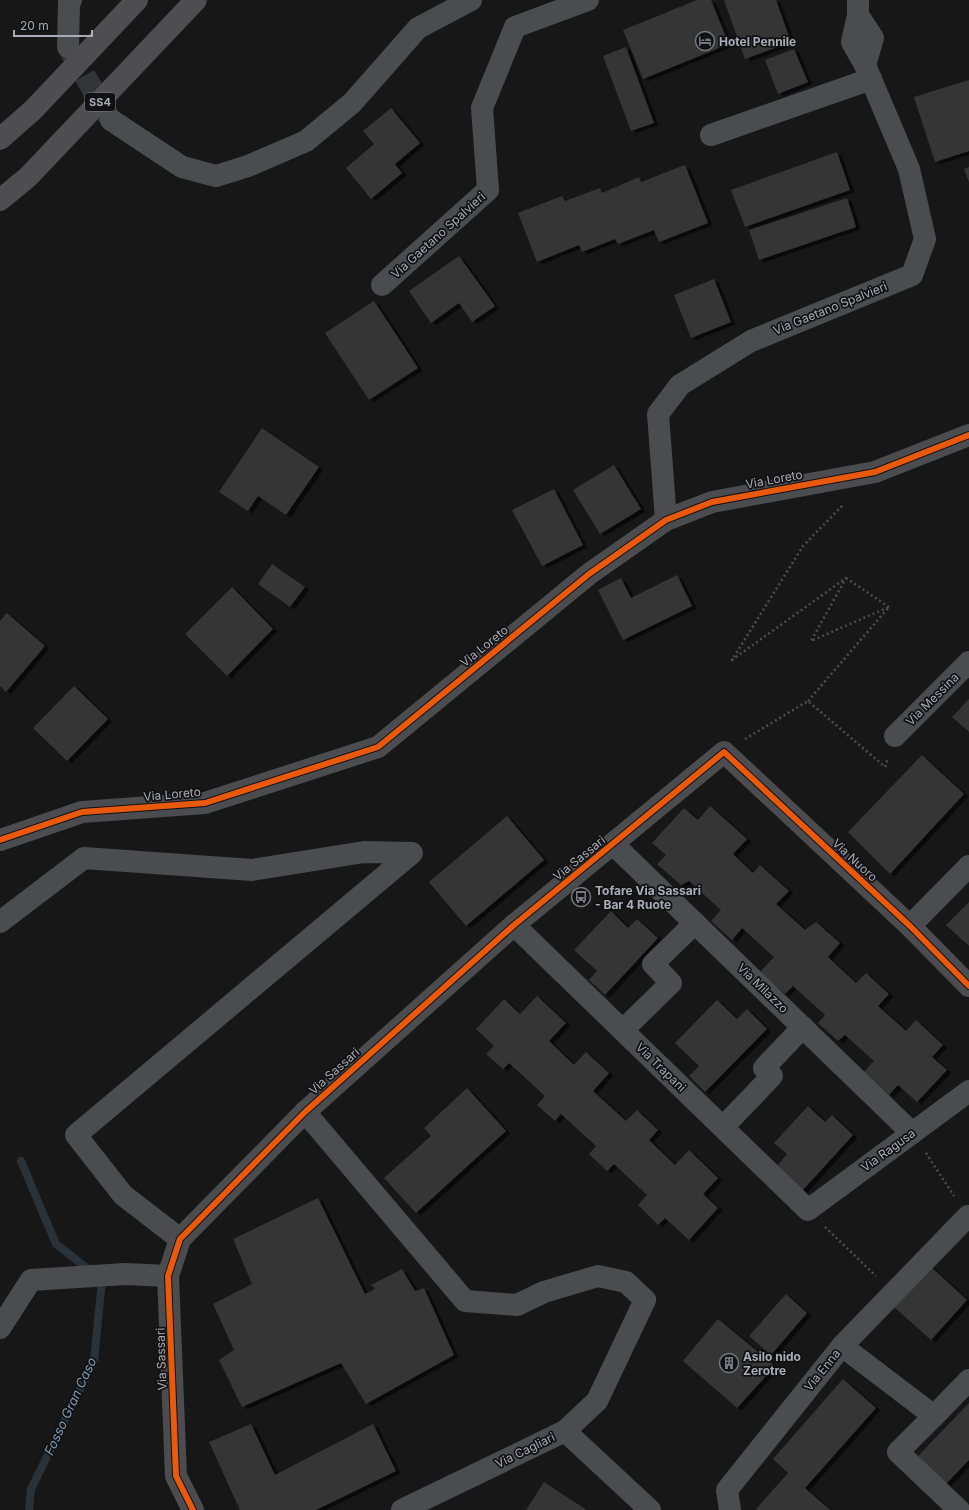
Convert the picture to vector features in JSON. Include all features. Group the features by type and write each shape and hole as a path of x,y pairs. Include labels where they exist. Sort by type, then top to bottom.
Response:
{"highway":[{"path":"0,139 33,110 137,0"},
{"name":"SS4","path":"0,200 28,177 196,0"}],"street":[{"path":"68,47 69,3 71,0"},
{"path":"111,120 182,168 216,176 248,166 306,141 352,103 418,28 471,0"},
{"name":"Via Gaetano Spalvieri","path":"382,285 488,190 482,108 515,27 588,0"},
{"path":"711,135 868,72 873,38 858,7"},
{"name":"Via Gaetano Spalvieri","path":"666,520 658,414 680,385 750,341 912,275 925,239 909,169 868,72"},
{"name":"Via Loreto","path":"3,840 82,812 205,803 378,747 589,574 666,520 712,502 875,472 969,435"},
{"name":"Via Messina","path":"895,736 969,662"},
{"name":"Via Sassari","path":"192,1510 176,1476 168,1276 180,1239 305,1112 514,925 724,752"},
{"name":"Via Nuoro","path":"724,752 910,926 969,986"},
{"name":"Via Milazzo","path":"613,844 912,1133"},
{"path":"0,922 84,858 252,870 364,852 412,853 76,1135 123,1195 180,1239"},
{"path":"910,926 969,866"},
{"path":"623,1030 671,983 653,964 695,923"},
{"name":"Via Trapani","path":"514,925 808,1210"},
{"path":"723,1127 772,1076 764,1068 803,1027"},
{"name":"Via Ragusa","path":"808,1210 969,1091"},
{"path":"305,1112 465,1301 517,1305 544,1292 598,1276 626,1282 646,1300 597,1401 565,1431"},
{"path":"842,1346 968,1217"},
{"path":"0,1328 31,1280 125,1274 168,1276"},
{"name":"Via Enna","path":"730,1510 727,1490 842,1346 934,1416"},
{"path":"959,1510 898,1452 969,1380"},
{"name":"Via Cagliari","path":"402,1510 565,1431 650,1510"}],"path":[{"path":"846,578 732,660 802,546 847,501"},
{"path":"846,578 811,641 889,607"},
{"path":"846,578 889,607"},
{"path":"724,752 808,701 889,607"},
{"path":"808,701 885,767 895,736"},
{"path":"938,1170 968,1217"},
{"path":"808,1210 860,1261"}],"building":[{"path":"697,0 711,0 729,44 643,79 623,30"},
{"path":"724,0 776,0 791,42 745,59"},
{"path":"626,47 654,123 631,131 603,56"},
{"path":"794,49 808,82 778,94 765,60"},
{"path":"969,80 969,151 935,162 914,97"},
{"path":"391,108 420,143 395,164 402,173 371,199 346,168 374,144 363,131"},
{"path":"837,152 850,190 745,227 731,190"},
{"path":"685,165 708,223 659,242 654,230 618,244 615,239 582,252 579,245 537,262 518,213 562,196 565,201 600,188 602,193 639,177 641,182"},
{"path":"969,167 969,182 964,169"},
{"path":"847,198 856,227 759,260 749,230"},
{"path":"459,256 495,306 472,322 459,303 431,323 409,291"},
{"path":"714,279 731,322 691,338 674,295"},
{"path":"374,301 418,368 369,400 325,333"},
{"path":"262,428 319,467 286,515 258,496 248,511 219,492"},
{"path":"614,465 641,509 600,534 573,490"},
{"path":"554,489 583,545 542,566 512,510"},
{"path":"272,564 305,587 290,607 258,584"},
{"path":"677,575 692,606 623,640 598,590 621,578 631,598"},
{"path":"232,587 273,629 227,676 185,634"},
{"path":"7,613 45,646 6,692 0,686 0,621"},
{"path":"74,686 108,719 67,761 33,728"},
{"path":"969,699 969,732 952,717"},
{"path":"922,755 964,794 890,874 848,832"},
{"path":"710,806 747,839 733,854 753,873 760,865 789,891 776,904 805,930 816,922 840,943 828,957 856,983 866,973 889,994 878,1006 906,1031 916,1020 943,1045 932,1057 947,1070 917,1102 898,1085 889,1095 864,1072 874,1061 845,1035 838,1041 818,1023 825,1015 793,986 785,994 760,972 774,957 742,928 732,940 711,921 721,910 689,881 681,885 657,864 666,855 652,843 684,808 698,820"},
{"path":"507,816 544,860 466,926 429,882"},
{"path":"969,902 969,946 946,925"},
{"path":"611,911 628,928 637,919 658,938 605,995 589,980 597,971 574,950"},
{"path":"537,996 566,1023 549,1041 574,1065 586,1052 609,1073 593,1091 626,1121 637,1110 658,1130 649,1140 675,1165 689,1150 718,1178 703,1194 718,1208 689,1240 665,1218 658,1225 638,1205 647,1195 614,1164 607,1171 589,1154 596,1146 561,1114 555,1121 537,1105 545,1096 509,1063 503,1069 486,1054 494,1046 476,1029 504,999 520,1014"},
{"path":"717,1000 737,1019 747,1009 767,1029 705,1092 689,1076 699,1066 675,1043"},
{"path":"467,1088 506,1131 416,1213 384,1178 431,1136 424,1128"},
{"path":"808,1106 825,1122 832,1115 853,1135 802,1191 776,1167 787,1154 774,1143"},
{"path":"318,1198 365,1294 375,1289 371,1285 402,1269 415,1291 424,1288 454,1355 366,1404 341,1363 242,1407 219,1360 234,1350 213,1304 252,1284 233,1239"},
{"path":"930,1266 967,1300 931,1340 893,1306"},
{"path":"786,1294 807,1313 771,1355 749,1336"},
{"name":"Asilo nido Zerotre","path":"718,1319 775,1366 737,1408 683,1361"},
{"path":"843,1379 876,1408 805,1488 830,1510 756,1509 788,1473 773,1459"},
{"path":"969,1403 969,1460 946,1484 918,1456"},
{"path":"251,1424 275,1475 373,1424 396,1471 316,1510 240,1510 209,1442"},
{"path":"544,1482 587,1510 526,1510"}],"waterway":[{"name":"Fosso Gran Caso","path":"21,1161 56,1244 102,1280 94,1361 31,1489 29,1510"}],"tunnel":[{"path":"68,47 109,117"}],"cycle path":[{"path":"0,840 82,812 205,803 378,747 589,574 666,520 712,502 875,472 969,435"},
{"path":"193,1510 176,1476 168,1276 180,1239 305,1112 514,925 724,752 910,926 969,986"}],"place":[{"name":"Hotel Pennile","path":"705,41"},
{"name":"Tofare Via Sassari - Bar 4 Ruote","path":"581,897"},
{"name":"Asilo nido Zerotre","path":"729,1363"}]}
